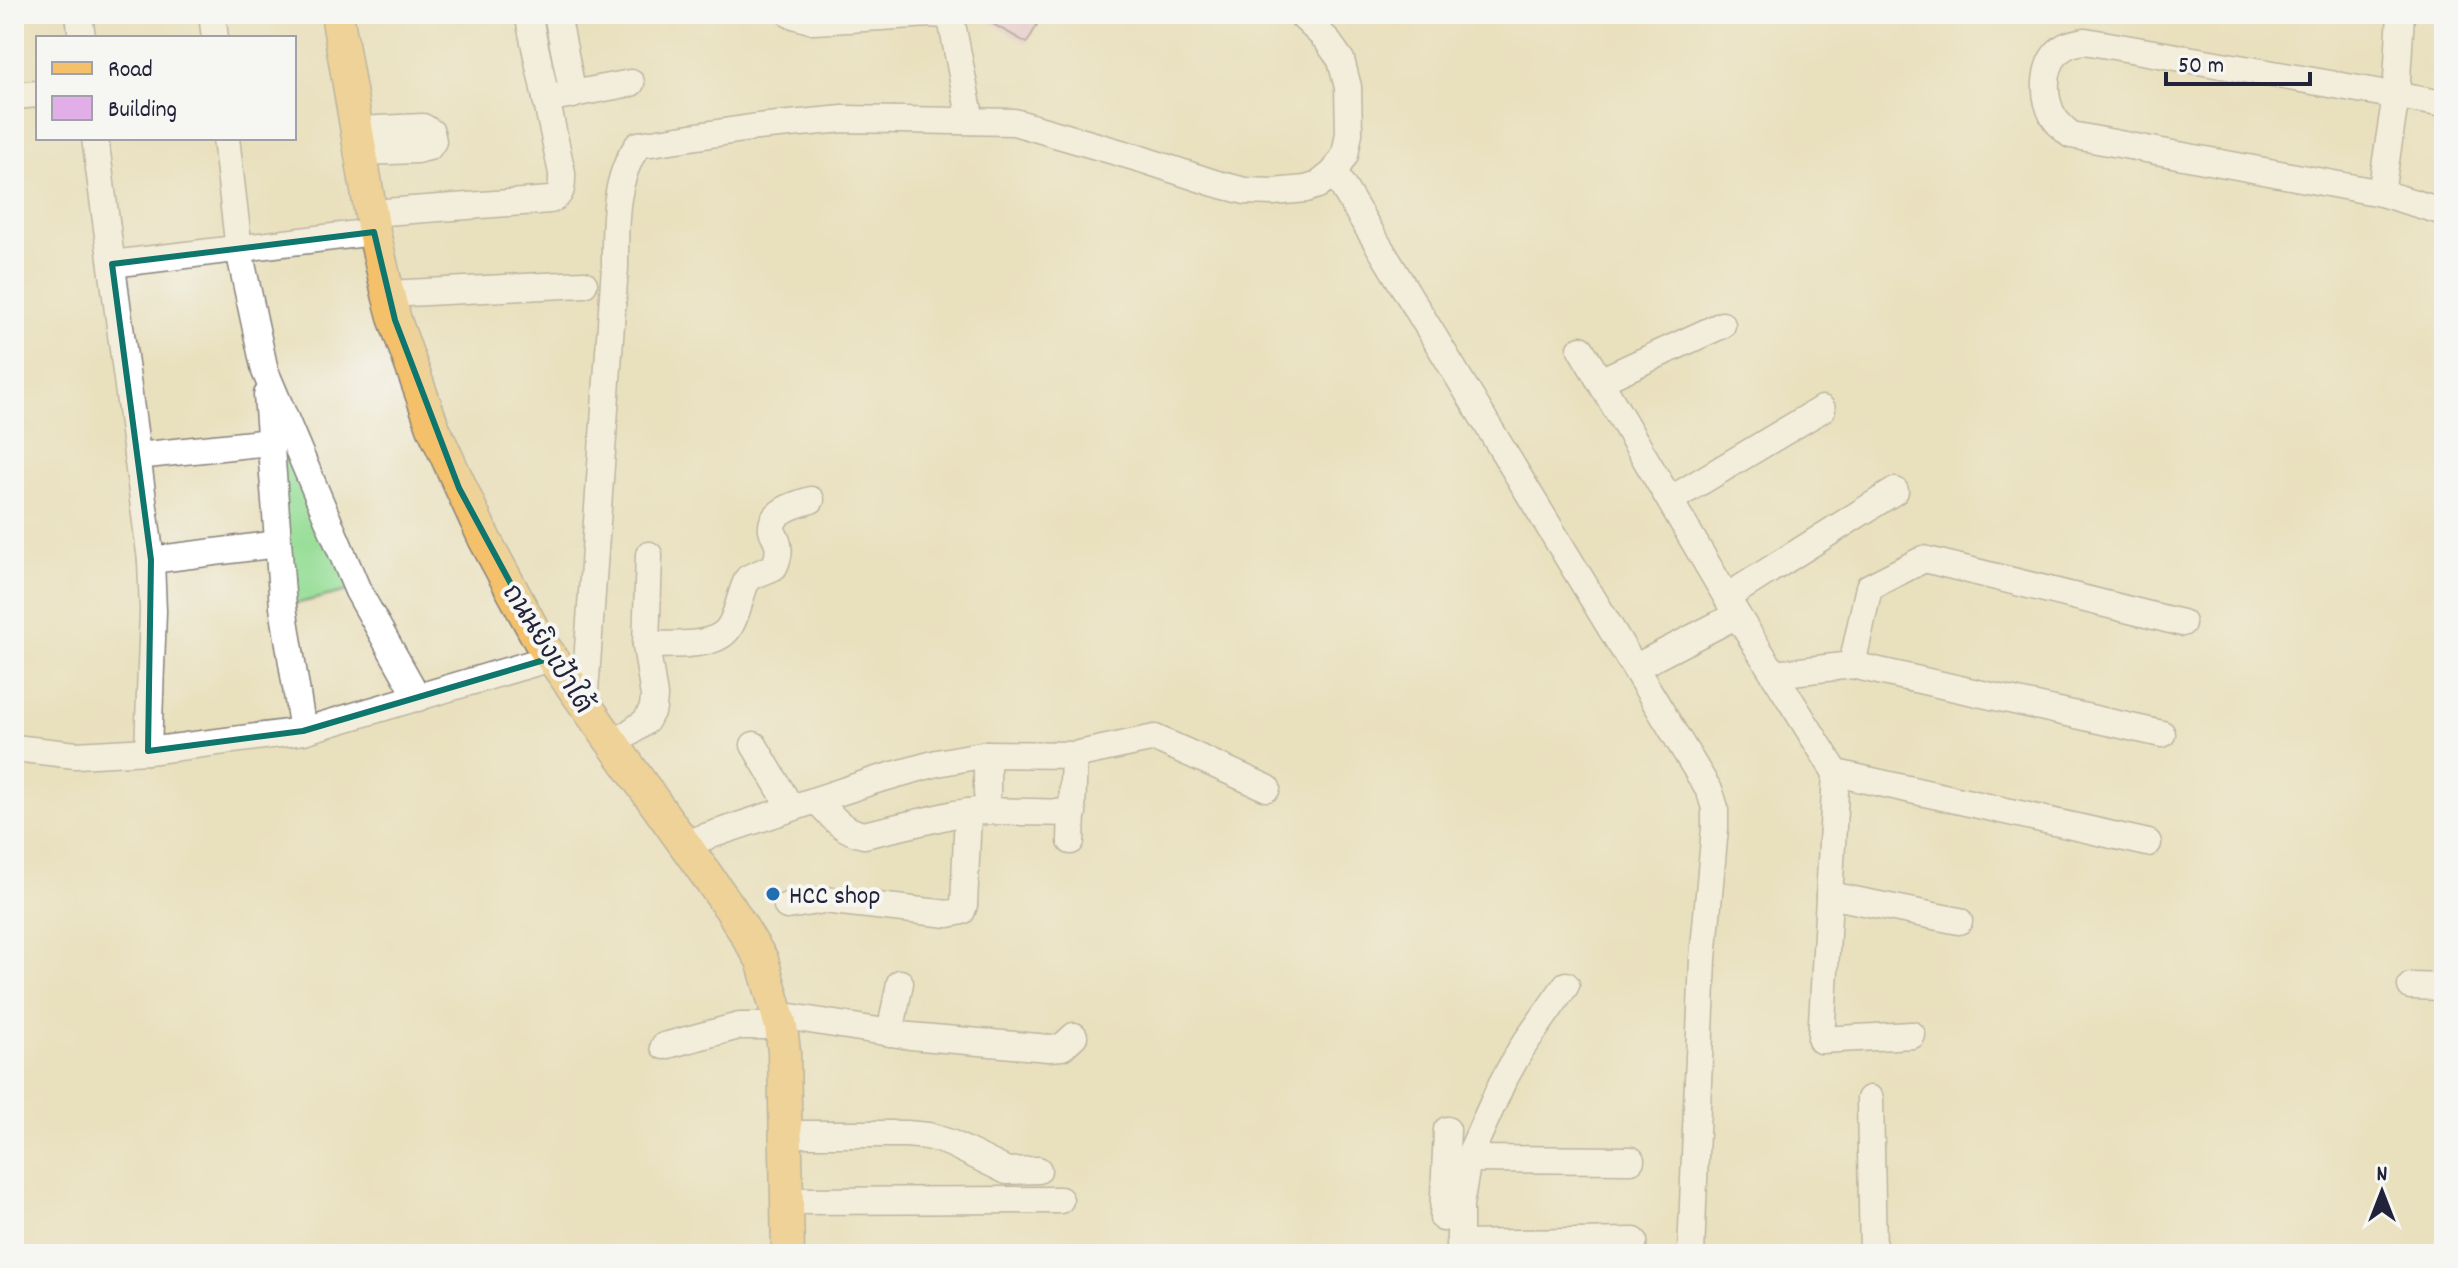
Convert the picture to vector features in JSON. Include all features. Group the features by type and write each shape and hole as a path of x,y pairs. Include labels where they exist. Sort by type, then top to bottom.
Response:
{"main road":[{"name":"ถนนยิงเป้าใต้","path":"337,14 388,294 433,427 454,476 539,640 730,908 762,960 779,1020 785,1065 788,1254"}],"street":[{"path":"79,14 82,36"},
{"path":"212,14 215,36"},
{"path":"112,264 239,250 373,223 557,197 562,190 562,173 528,14"},
{"path":"557,14 573,95"},
{"path":"790,14 814,21 945,15 951,20 971,121"},
{"path":"584,706 615,267 616,209 631,155 638,145 757,127 872,118 1014,122 1245,191 1306,189 1318,185 1334,172 1345,155 1349,133 1348,87 1341,60 1326,39 1300,14"},
{"path":"2381,193 2396,95 2401,14"},
{"path":"2444,104 2085,41 2067,46 2055,55 2047,70 2046,97 2054,118 2071,135 2381,193 2444,212"},
{"path":"546,99 631,83"},
{"path":"14,96 36,94"},
{"path":"95,140 151,560 153,611 148,751"},
{"path":"226,140 239,250 265,371 283,607 303,731"},
{"path":"1334,172 1710,792 1715,808 1703,959 1691,1254"},
{"path":"388,294 584,284"},
{"path":"1600,381 1722,325"},
{"path":"1581,349 1732,606 1836,773 1821,1040 1912,1035"},
{"path":"265,371 358,591 418,698"},
{"path":"1670,500 1822,409"},
{"path":"137,456 270,442"},
{"path":"1636,667 1732,606 1895,491"},
{"path":"646,645 707,642 724,635 731,626 748,578 774,567 778,543 772,525 789,506 811,500"},
{"path":"151,560 278,544"},
{"path":"613,745 646,721 653,708 646,645 649,555"},
{"path":"1852,665 1869,587 1924,559 2182,623"},
{"path":"14,748 76,755 148,751 303,731 551,658"},
{"path":"1774,674 1852,665 2162,734"},
{"path":"684,844 937,763 987,754 1074,755 1155,738 1267,788"},
{"path":"754,745 791,808"},
{"path":"987,754 987,793"},
{"path":"1071,841 1074,755"},
{"path":"1836,773 2148,843"},
{"path":"817,800 835,821 850,832 864,835 968,812 1073,813"},
{"path":"787,906 824,900 948,914 962,911 968,812"},
{"path":"1829,895 1959,921"},
{"path":"890,1033 900,983"},
{"path":"1454,1251 1468,1159 1521,1049 1566,985"},
{"path":"2411,986 2444,987"},
{"path":"664,1046 739,1026 779,1020 1049,1048 1062,1047 1074,1036"},
{"path":"1870,1099 1873,1254"},
{"path":"1447,1130 1454,1251"},
{"path":"787,1134 928,1136 950,1143 1007,1171 1038,1170"},
{"path":"1468,1159 1631,1160"},
{"path":"787,1201 1060,1200"},
{"path":"1454,1251 1634,1241"}],"highlighted area":[{"path":"374,232 395,320 459,488 551,658 303,731 148,751 151,560 112,264"}],"green space":[{"path":"270,393 364,587 291,605"}],"building":[{"path":"975,14 1043,14 1027,43"}],"place":[{"name":"HCC shop","path":"773,894"}]}
